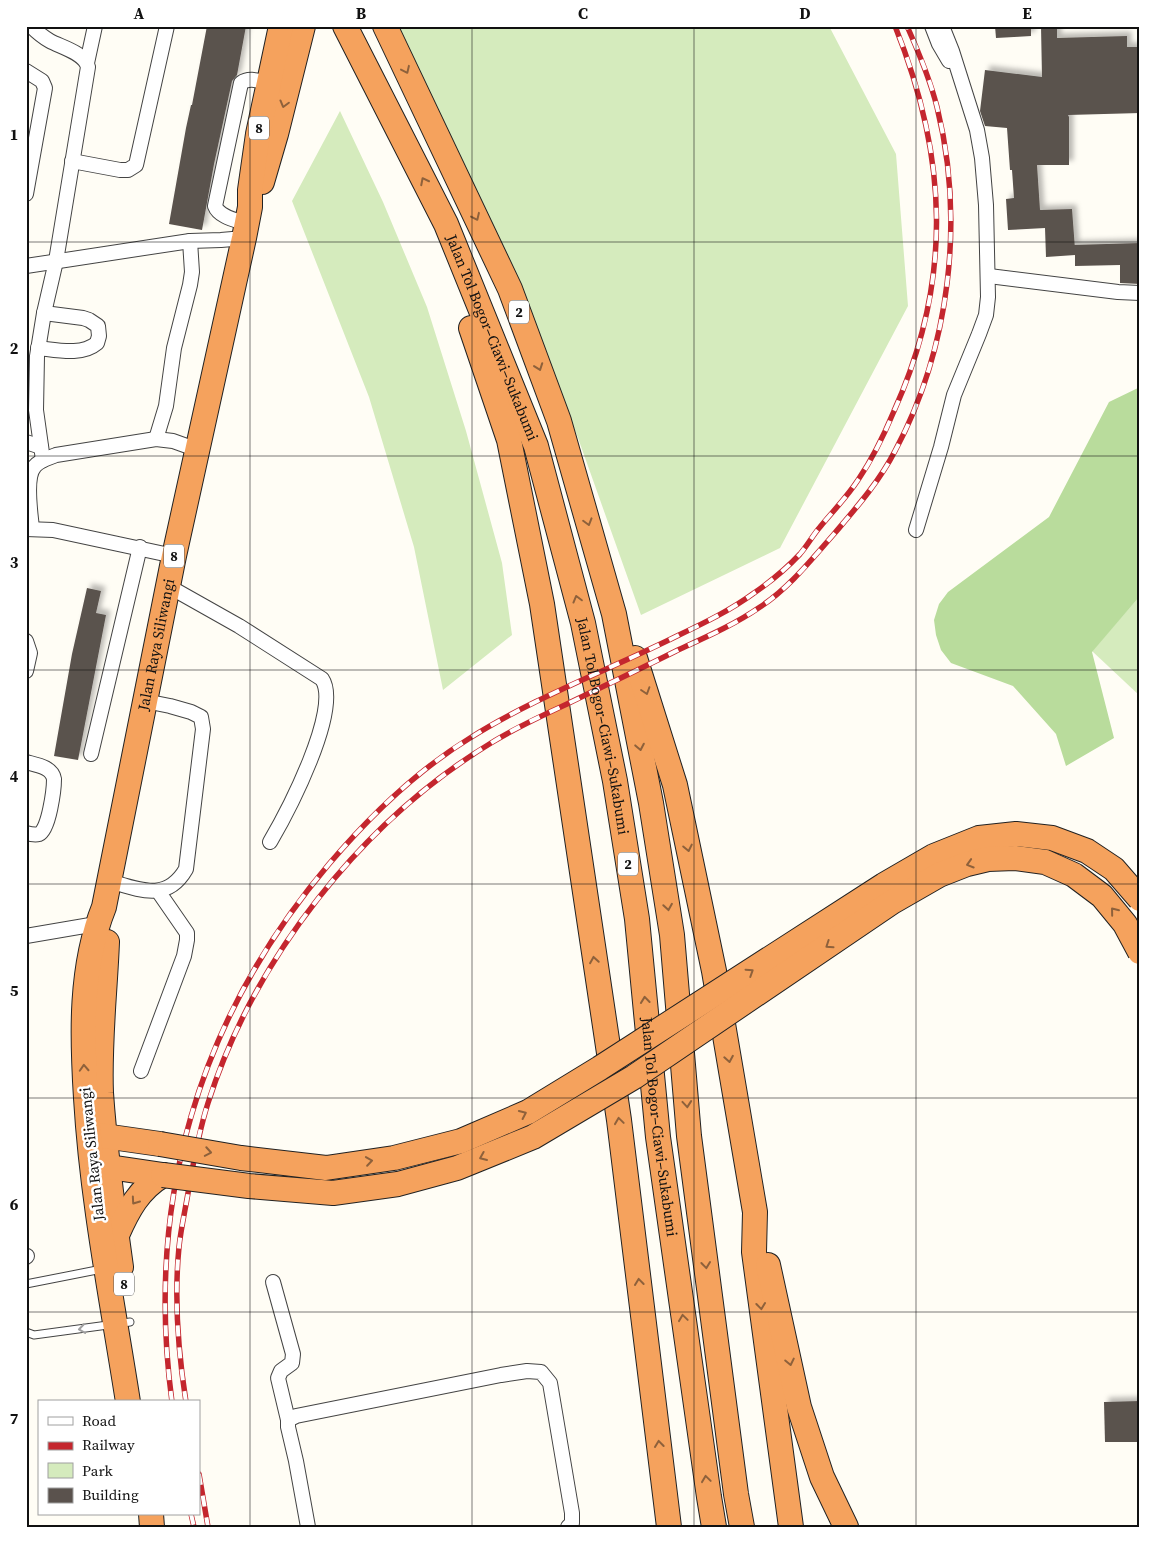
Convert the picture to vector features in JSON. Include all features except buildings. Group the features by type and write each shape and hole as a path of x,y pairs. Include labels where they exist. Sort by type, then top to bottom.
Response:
{"highway":[{"name":"Jalan Raya Siliwangi","path":"247,223 270,157 286,54 281,26"},
{"name":"Jalan Raya Siliwangi","path":"128,1400 122,1323 113,1267 97,1135 84,1065 84,1011 90,960 103,918 174,556 247,223 253,159 268,83 304,26"},
{"name":"Jalan Tol Bogor–Ciawi–Sukabumi","path":"345,26 446,224 536,446 583,623 615,781 637,919 658,1138 714,1527"},
{"name":"Jalan Tol Bogor–Ciawi–Sukabumi","path":"385,26 510,289 559,421 614,614 651,803 672,935 689,1136 736,1494 742,1527"},
{"path":"446,224 443,251 446,268 468,317 509,440 542,604 619,1120 669,1527"},
{"path":"614,614 634,656 675,785 714,971 755,1212 780,1313 799,1407 822,1477 846,1527"},
{"path":"97,1135 241,1158 326,1168 394,1158 461,1141 528,1112 600,1068 884,885 934,856 979,838 1016,834 1052,838 1087,851 1114,869 1140,899"},
{"path":"100,1166 249,1186 333,1193 398,1184 457,1168 532,1137 634,1077 892,902 939,875 967,864 988,859 1015,858 1045,862 1074,875 1102,896 1125,924 1140,952"},
{"name":"Jalan Raya Siliwangi","path":"97,1135 101,1093 101,1020 106,962 103,918"},
{"path":"101,1093 136,1140"},
{"name":"Jalan Raya Siliwangi","path":"100,1166 117,1235 113,1267"},
{"path":"117,1235 125,1216 136,1198 146,1187 163,1175"},
{"path":"755,1212 754,1252 791,1527"},
{"name":"Jalan Raya Siliwangi","path":"122,1323 141,1400"}],"street":[{"path":"31,26 50,41 78,55 87,63"},
{"path":"95,26 87,63 88,72 56,262 34,353 35,394 42,453 31,472 29,529 53,530 174,556"},
{"path":"72,161 120,170 128,170 136,164 167,26"},
{"path":"932,26 939,44 962,81"},
{"path":"916,530 941,447 954,395 986,315 989,276 985,179 977,130 952,51 942,26"},
{"path":"26,71 42,81 45,88 26,194"},
{"path":"247,223 222,215 215,206 241,83 250,79 268,83"},
{"path":"26,266 190,241 221,240 247,223"},
{"path":"156,439 166,406 174,348 190,285 192,272 190,241"},
{"path":"989,276 1140,293"},
{"path":"34,353 86,349 97,343 100,336 98,326 90,320 44,313"},
{"path":"26,442 42,453 56,455 156,439 173,441 198,450"},
{"path":"91,754 140,548"},
{"path":"168,586 239,626 322,679 325,683 327,705 323,728 303,777 270,842"},
{"path":"26,641 30,653 26,671"},
{"path":"110,881 135,889 158,891 179,881 186,869 203,729 200,717 191,712 145,701"},
{"path":"26,762 47,768 53,773 54,779 48,818 43,830 37,834 26,833"},
{"path":"142,1071 184,956 187,940 187,933 158,891"},
{"path":"26,936 103,918"},
{"path":"273,1282 293,1354 292,1362 281,1371 278,1378 288,1420 308,1527"},
{"path":"288,1420 296,1416 346,1405 501,1375 527,1371 541,1372 550,1384 572,1513 572,1523 568,1527"}],"lane":[{"path":"26,1284 113,1267"},
{"path":"26,1332 34,1335 122,1323"}],"green space":[{"path":"396,26 829,26 896,154 908,306 780,548 641,615 578,438 523,298 453,140"},
{"path":"340,111 383,202 427,307 466,431 502,563 512,635 443,690 414,547 369,397 292,201"},
{"path":"1140,387 1140,596 1092,652 1114,738 1066,766 1056,734 1013,686 951,663 941,650 934,620 939,604 948,592 1049,517 1109,402"},
{"path":"1140,596 1140,696 1092,651"}],"railway":[{"path":"172,1400 166,1328 167,1255 175,1184 191,1116 215,1049 245,985 284,923 329,864 360,829 412,780 450,751 520,710 717,616 772,580 800,554 817,530 849,492 878,446 913,362 926,314 934,266 936,219 934,171 926,123 913,75 895,26"},
{"path":"186,1400 178,1325 179,1247 202,1124 228,1049 253,997 283,947 318,899 356,854 398,812 443,775 491,743 528,722 719,631 750,614 771,599 817,554 851,514 874,484 895,451 914,411 929,370 940,327 947,283 951,238 950,194 945,150 937,107 924,66 907,26"},
{"path":"200,1480 208,1527"},
{"path":"191,1516 194,1527"}]}
